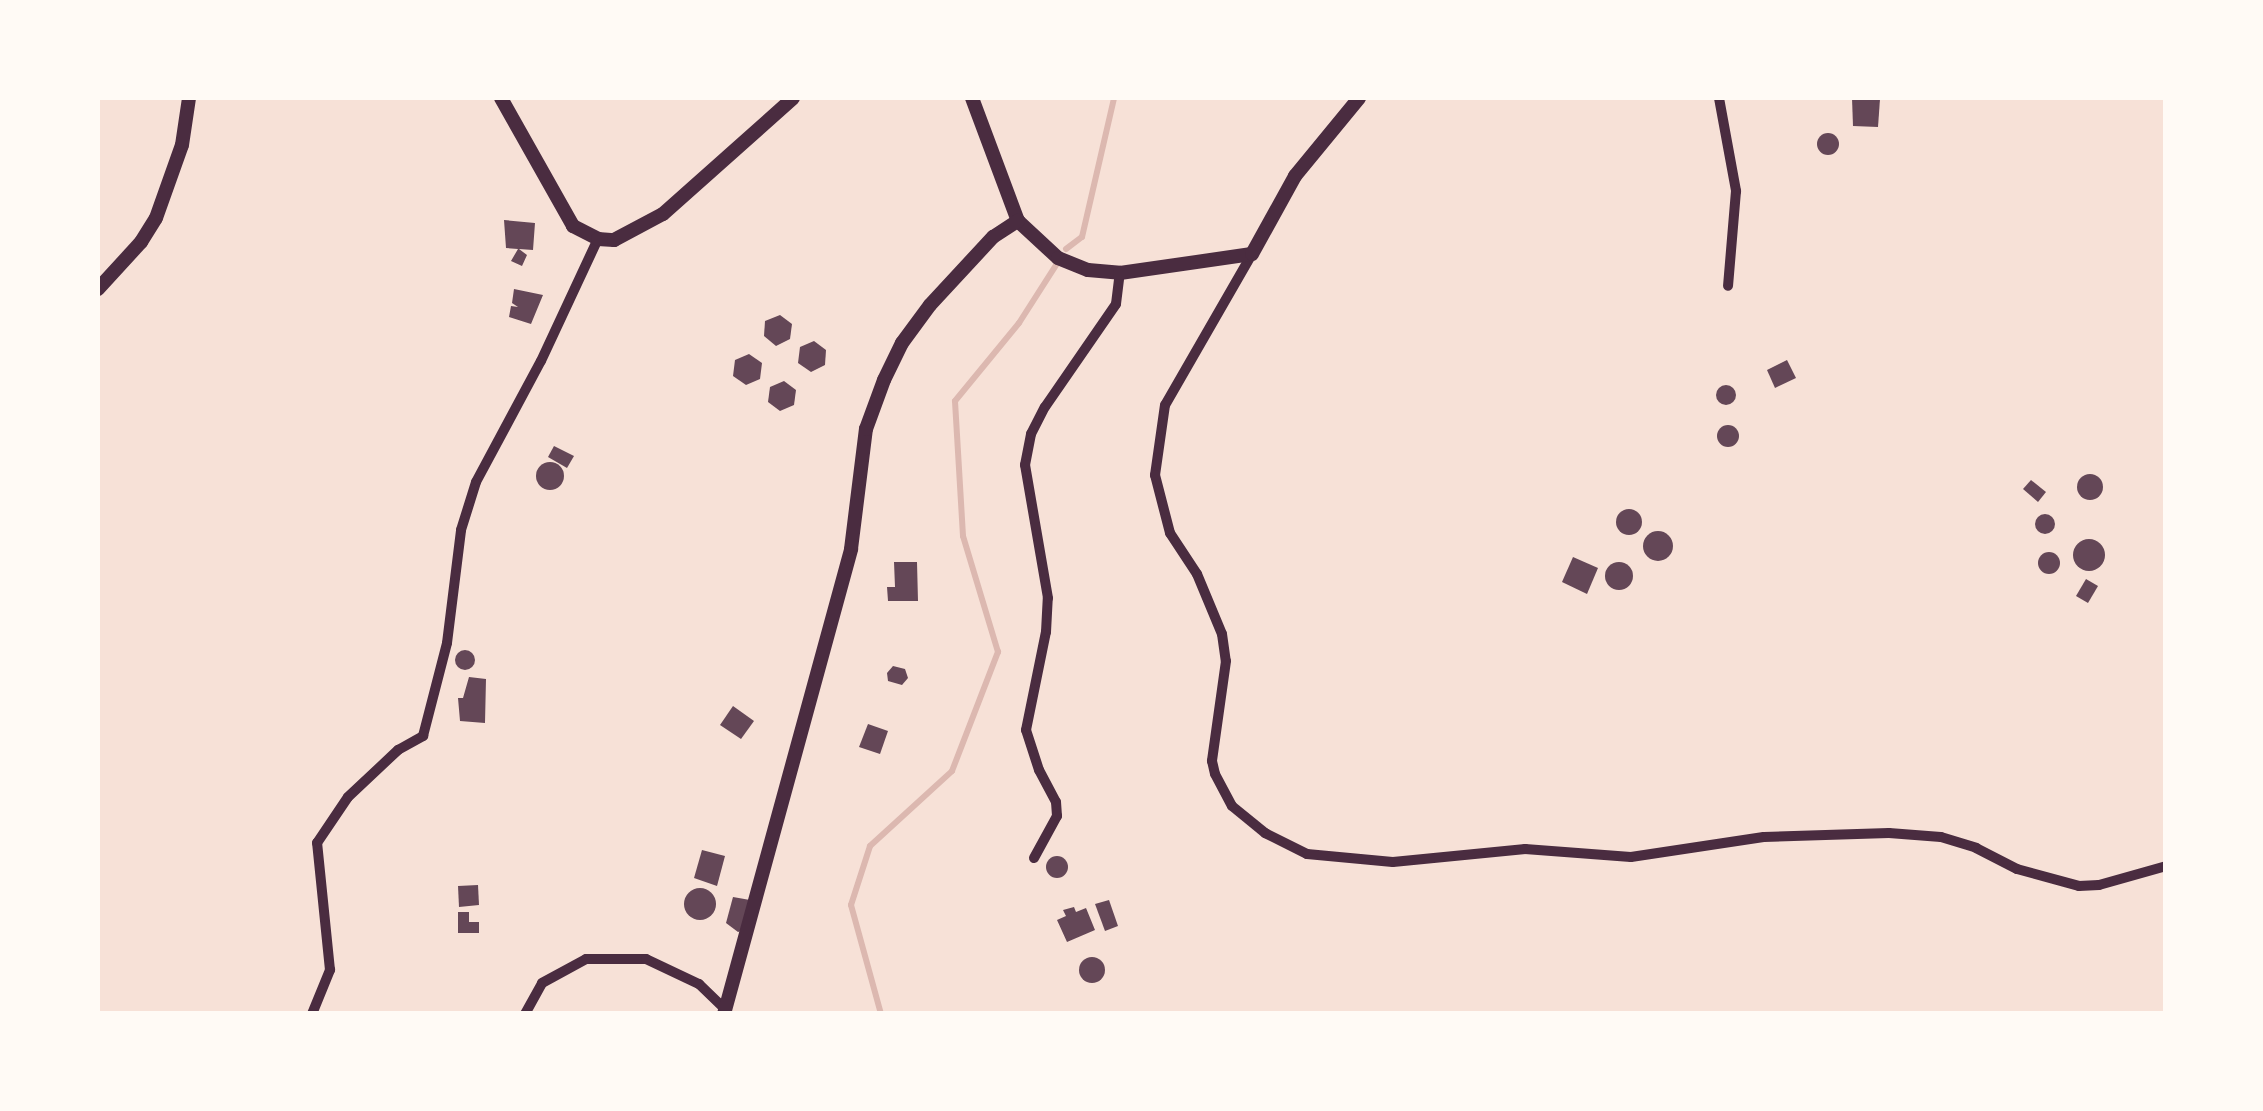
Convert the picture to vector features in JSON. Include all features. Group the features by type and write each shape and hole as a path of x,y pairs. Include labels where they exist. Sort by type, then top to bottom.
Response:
{"street":[{"path":"98,288 142,242 156,218 182,145 189,98"},
{"path":"501,98 557,204 573,226 598,239 628,237 664,214 793,98"},
{"path":"972,98 1018,221 1058,258 1088,270 1120,273 1252,254"},
{"path":"1358,98 1295,176 1165,405 1155,475 1170,533 1197,574 1222,634 1226,661 1212,760 1232,806 1265,833 1308,854 1393,862 1525,849 1631,858 1764,837 1889,833 1941,838 1976,848 2017,869 2078,886 2099,886 2166,866"},
{"path":"1719,98 1736,190 1728,286"},
{"path":"724,1011 846,567 866,429 884,380 902,343 930,304 993,236 1018,221"},
{"path":"312,1014 330,970 316,844 348,798 398,750 423,736 448,643 460,530 476,482 541,361 598,239"},
{"path":"1034,858 1057,816 1056,802 1039,770 1026,730 1046,632 1048,598 1025,464 1031,434 1045,407 1116,304 1120,273"},
{"path":"526,1014 542,983 586,960 646,958 699,984 724,1011"}],"building":[{"path":"1852,98 1880,99 1878,127 1853,126"},
{"path":"1828,133 1836,136 1836,152 1828,155 1820,152 1817,144 1820,136"},
{"path":"504,220 535,223 533,250 519,249 527,255 522,266 511,261 518,249 506,248"},
{"path":"514,289 543,295 531,324 509,317 511,306 518,307 512,303"},
{"path":"780,315 792,324 790,339 776,346 764,336 765,321"},
{"path":"814,341 826,350 825,365 811,372 798,363 800,347"},
{"path":"749,354 762,363 760,379 746,385 733,376 735,360"},
{"path":"1787,360 1796,378 1775,388 1767,370"},
{"path":"784,381 796,390 794,405 780,411 768,402 770,387"},
{"path":"1726,385 1736,395 1726,405 1716,395"},
{"path":"1728,425 1736,428 1736,444 1728,447 1720,444 1717,436 1720,428"},
{"path":"554,446 574,456 567,468 548,457"},
{"path":"550,462 560,466 564,476 560,486 550,490 540,486 536,476 540,466"},
{"path":"2090,474 2099,478 2103,487 2099,496 2090,500 2081,496 2077,487 2081,478"},
{"path":"2031,480 2046,492 2038,502 2023,489"},
{"path":"1629,509 1639,512 1639,532 1629,535 1619,532 1616,522 1619,512"},
{"path":"2045,514 2055,524 2045,534 2035,524"},
{"path":"1658,531 1669,535 1673,546 1669,557 1658,561 1647,557 1643,546 1647,535"},
{"path":"2089,539 2100,544 2105,555 2100,566 2089,571 2078,566 2073,555 2078,544"},
{"path":"2049,552 2060,563 2049,574 2038,563"},
{"path":"1573,557 1598,568 1587,594 1562,582"},
{"path":"894,562 917,562 918,601 888,601 887,587 895,587"},
{"path":"1619,562 1629,566 1633,576 1629,586 1619,590 1609,586 1605,576 1609,566"},
{"path":"2086,579 2098,586 2088,603 2076,596"},
{"path":"465,650 475,660 465,670 455,660"},
{"path":"893,666 905,669 908,678 902,685 888,681 887,673"},
{"path":"469,677 486,679 485,723 460,721 458,698 463,698"},
{"path":"733,706 754,721 741,739 720,725"},
{"path":"868,724 888,731 880,754 859,747"},
{"path":"702,850 725,856 717,886 694,878"},
{"path":"1057,856 1065,859 1065,875 1057,878 1049,875 1046,867 1049,859"},
{"path":"478,885 479,905 459,907 458,886"},
{"path":"700,888 711,893 716,904 711,915 700,920 689,915 684,904 689,893"},
{"path":"733,897 750,900 744,930 738,932 726,923"},
{"path":"1109,900 1118,926 1105,931 1095,904"},
{"path":"1074,907 1076,912 1086,908 1095,930 1067,942 1057,920 1066,916 1063,910"},
{"path":"458,912 469,912 469,922 479,922 479,933 458,933"},
{"path":"1092,957 1101,961 1105,970 1101,979 1092,983 1083,979 1079,970 1083,961"}],"waterway":[{"path":"1066,249 1082,237 1114,98"},
{"path":"881,1014 851,905 870,846 952,771 998,652 963,536 955,401 1019,323 1058,262"}]}
